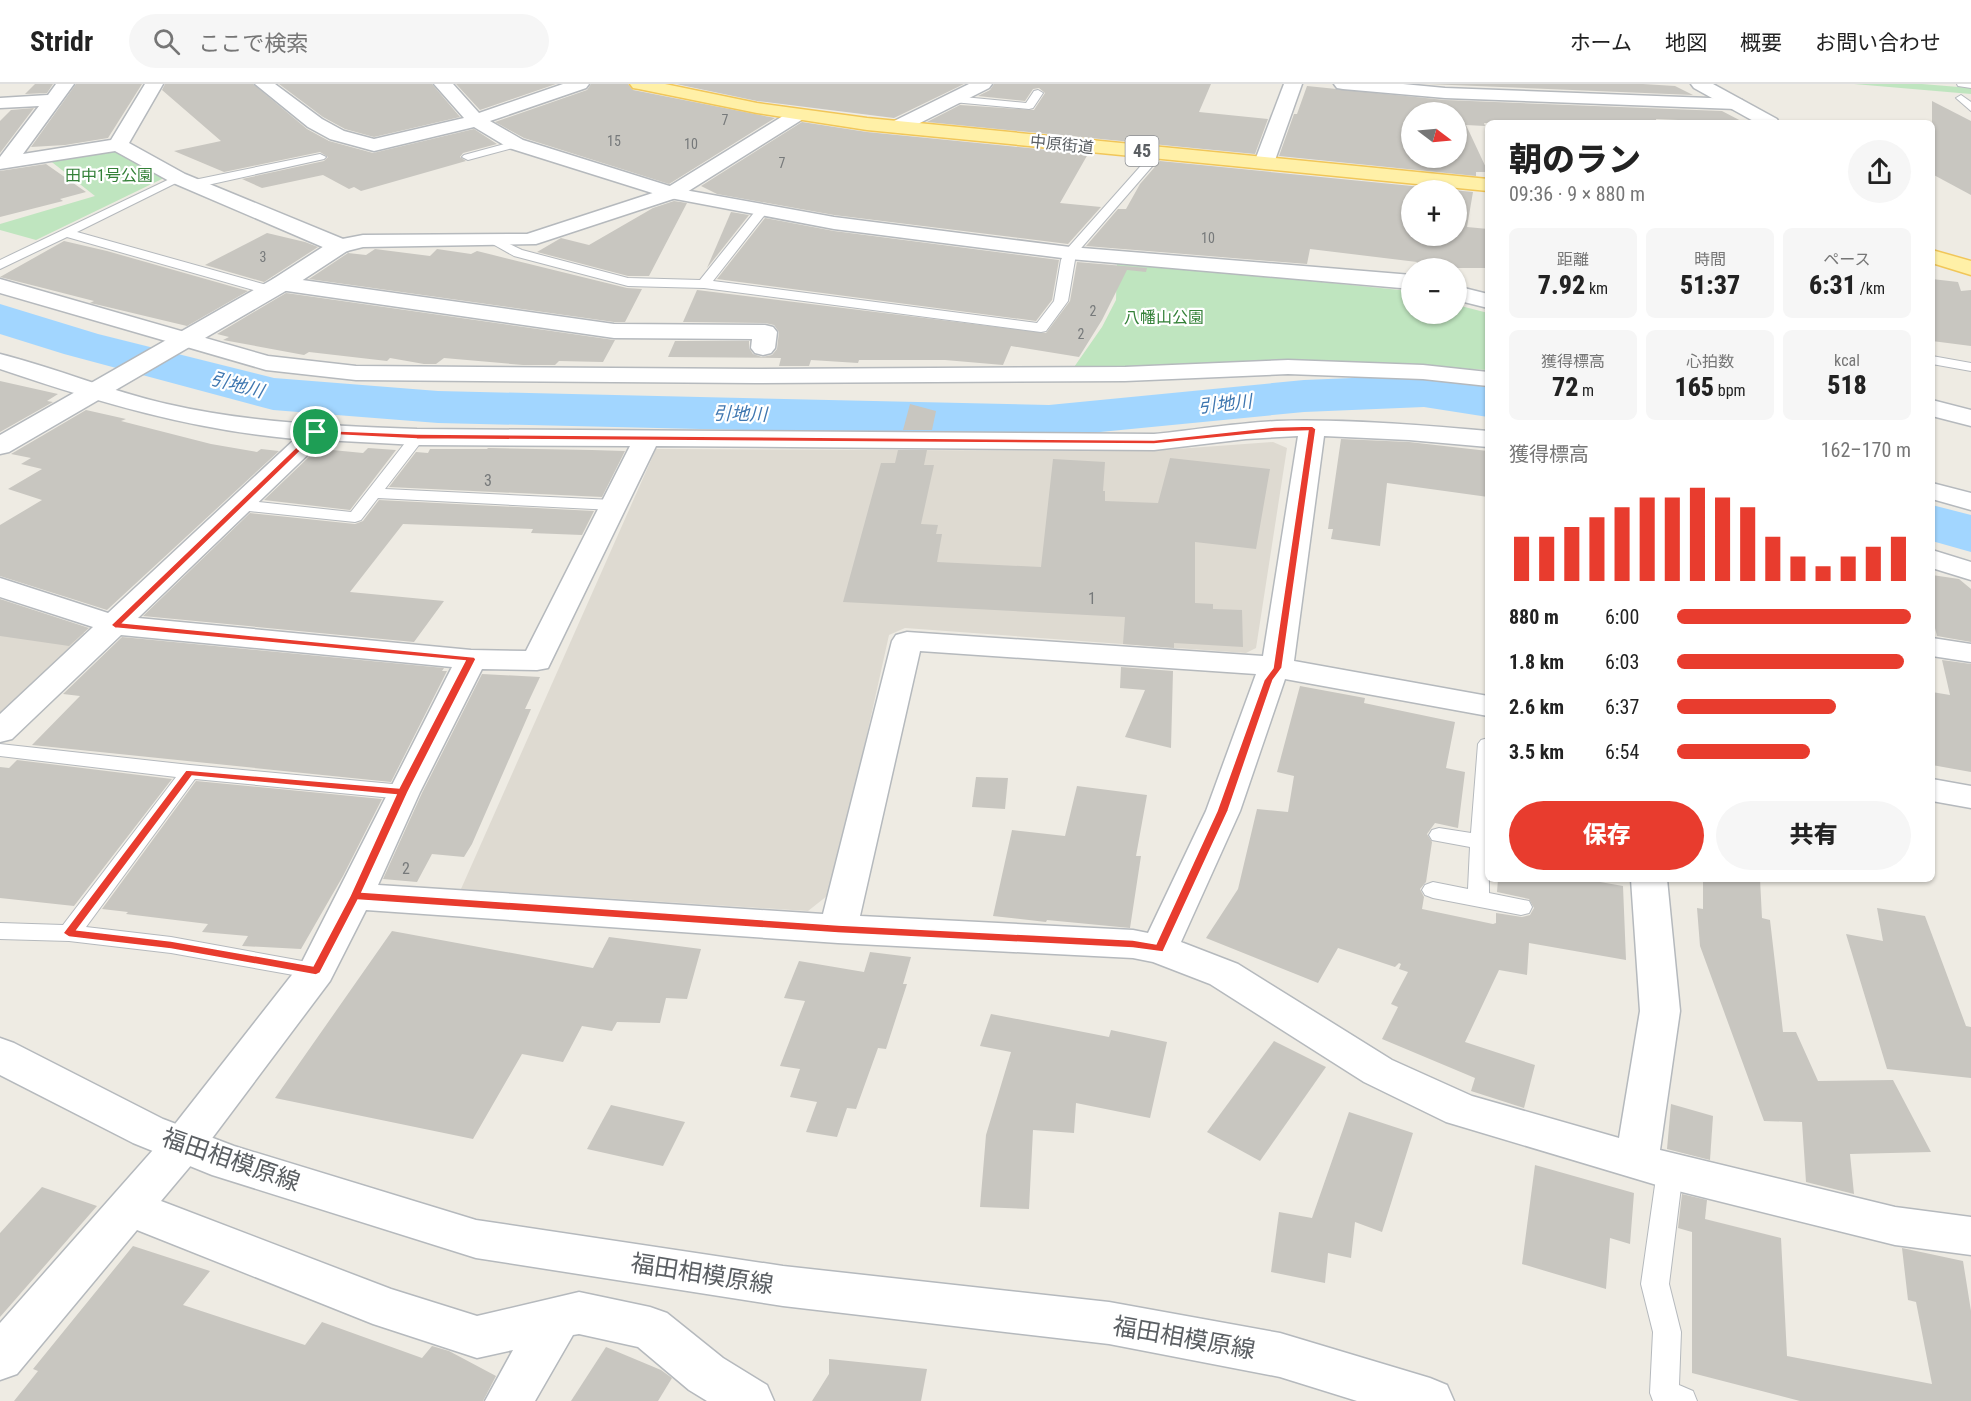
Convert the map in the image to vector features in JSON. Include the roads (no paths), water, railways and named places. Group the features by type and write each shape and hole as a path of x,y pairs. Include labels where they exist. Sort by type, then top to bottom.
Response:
{"main road":[{"name":"中原街道","path":"639,84 796,115 897,128 1485,185"},
{"path":"1935,257 1971,268"}],"street":[{"path":"4,162 65,84"},
{"path":"118,145 154,84"},
{"path":"264,84 315,123 337,135 374,145 475,120 579,84"},
{"path":"443,84 475,120 516,144 672,193 761,212 1070,253 1401,281"},
{"path":"897,128 983,84"},
{"path":"1264,163 1293,84"},
{"path":"1343,84 1490,89 1736,104"},
{"path":"1700,84 1765,120"},
{"path":"0,104 53,100"},
{"path":"0,446 275,287 340,246 363,241 529,240 672,193 796,115"},
{"path":"4,162 118,145 186,181 340,246"},
{"path":"0,286 176,343 266,363 356,373 779,376 1125,374 1288,367 1423,372 1485,379"},
{"path":"275,287 614,331 765,332 763,348"},
{"path":"1467,296 1485,300"},
{"path":"0,361 92,392 180,415 222,423 316,432 417,437 1154,442 1274,429 1312,429 1406,431 1485,439"},
{"path":"1935,409 1971,418"},
{"path":"1159,949 1222,811 1269,680 1277,668 1312,429"},
{"path":"0,732 316,432"},
{"path":"0,587 115,625 471,659 537,661 648,437"},
{"path":"1935,491 1971,502"},
{"path":"1935,560 1971,571"},
{"path":"838,929 907,641 1277,668 1485,705"},
{"path":"1935,647 1971,653"},
{"path":"0,1358 183,1145 316,970 355,896 403,792 471,659"},
{"path":"1935,791 1971,797"},
{"path":"1649,882 1660,1011 1653,1165"},
{"path":"355,896 838,929 1133,944 1159,949 1224,974 1378,1071 1461,1110 1653,1165 1895,1226 1971,1236"},
{"name":"福田相模原線","path":"0,1054 139,1126 183,1145 261,1173 477,1239 783,1286 1108,1323 1280,1355 1430,1401"},
{"path":"129,1208 389,1310 477,1337 579,1313 650,1328 706,1374 750,1401"},
{"path":"509,1401 558,1318"}],"lane":[{"path":"1962,84 1971,85"},
{"path":"953,99 1029,106 1038,93"},
{"path":"1961,98 1971,108"},
{"path":"468,157 516,144"},
{"path":"495,242 518,252 628,282 704,284 1041,328 1061,301 1070,253 1158,153"},
{"path":"0,265 186,181 320,157"},
{"path":"704,284 761,212"},
{"path":"67,233 275,287"},
{"path":"1935,361 1971,367"},
{"path":"240,505 355,517 417,437"},
{"path":"374,493 613,506"},
{"path":"0,750 190,772 403,792"},
{"path":"69,933 190,772"},
{"path":"1478,899 1485,786"},
{"path":"1439,835 1481,842"},
{"path":"1434,890 1521,907"},
{"path":"0,931 69,933 171,945 316,970"},
{"path":"1653,1165 1655,1284 1667,1332 1664,1393 1683,1401"}],"waterway":[{"name":"引地川","path":"0,318 81,344 273,394 438,407 1049,421 1304,396 1424,391 1485,401"},
{"name":"引地川","path":"1935,523 1971,534"}],"park label":[{"name":"田中1号公園","path":"109,175"},
{"name":"八幡山公園","path":"1164,317"}]}
